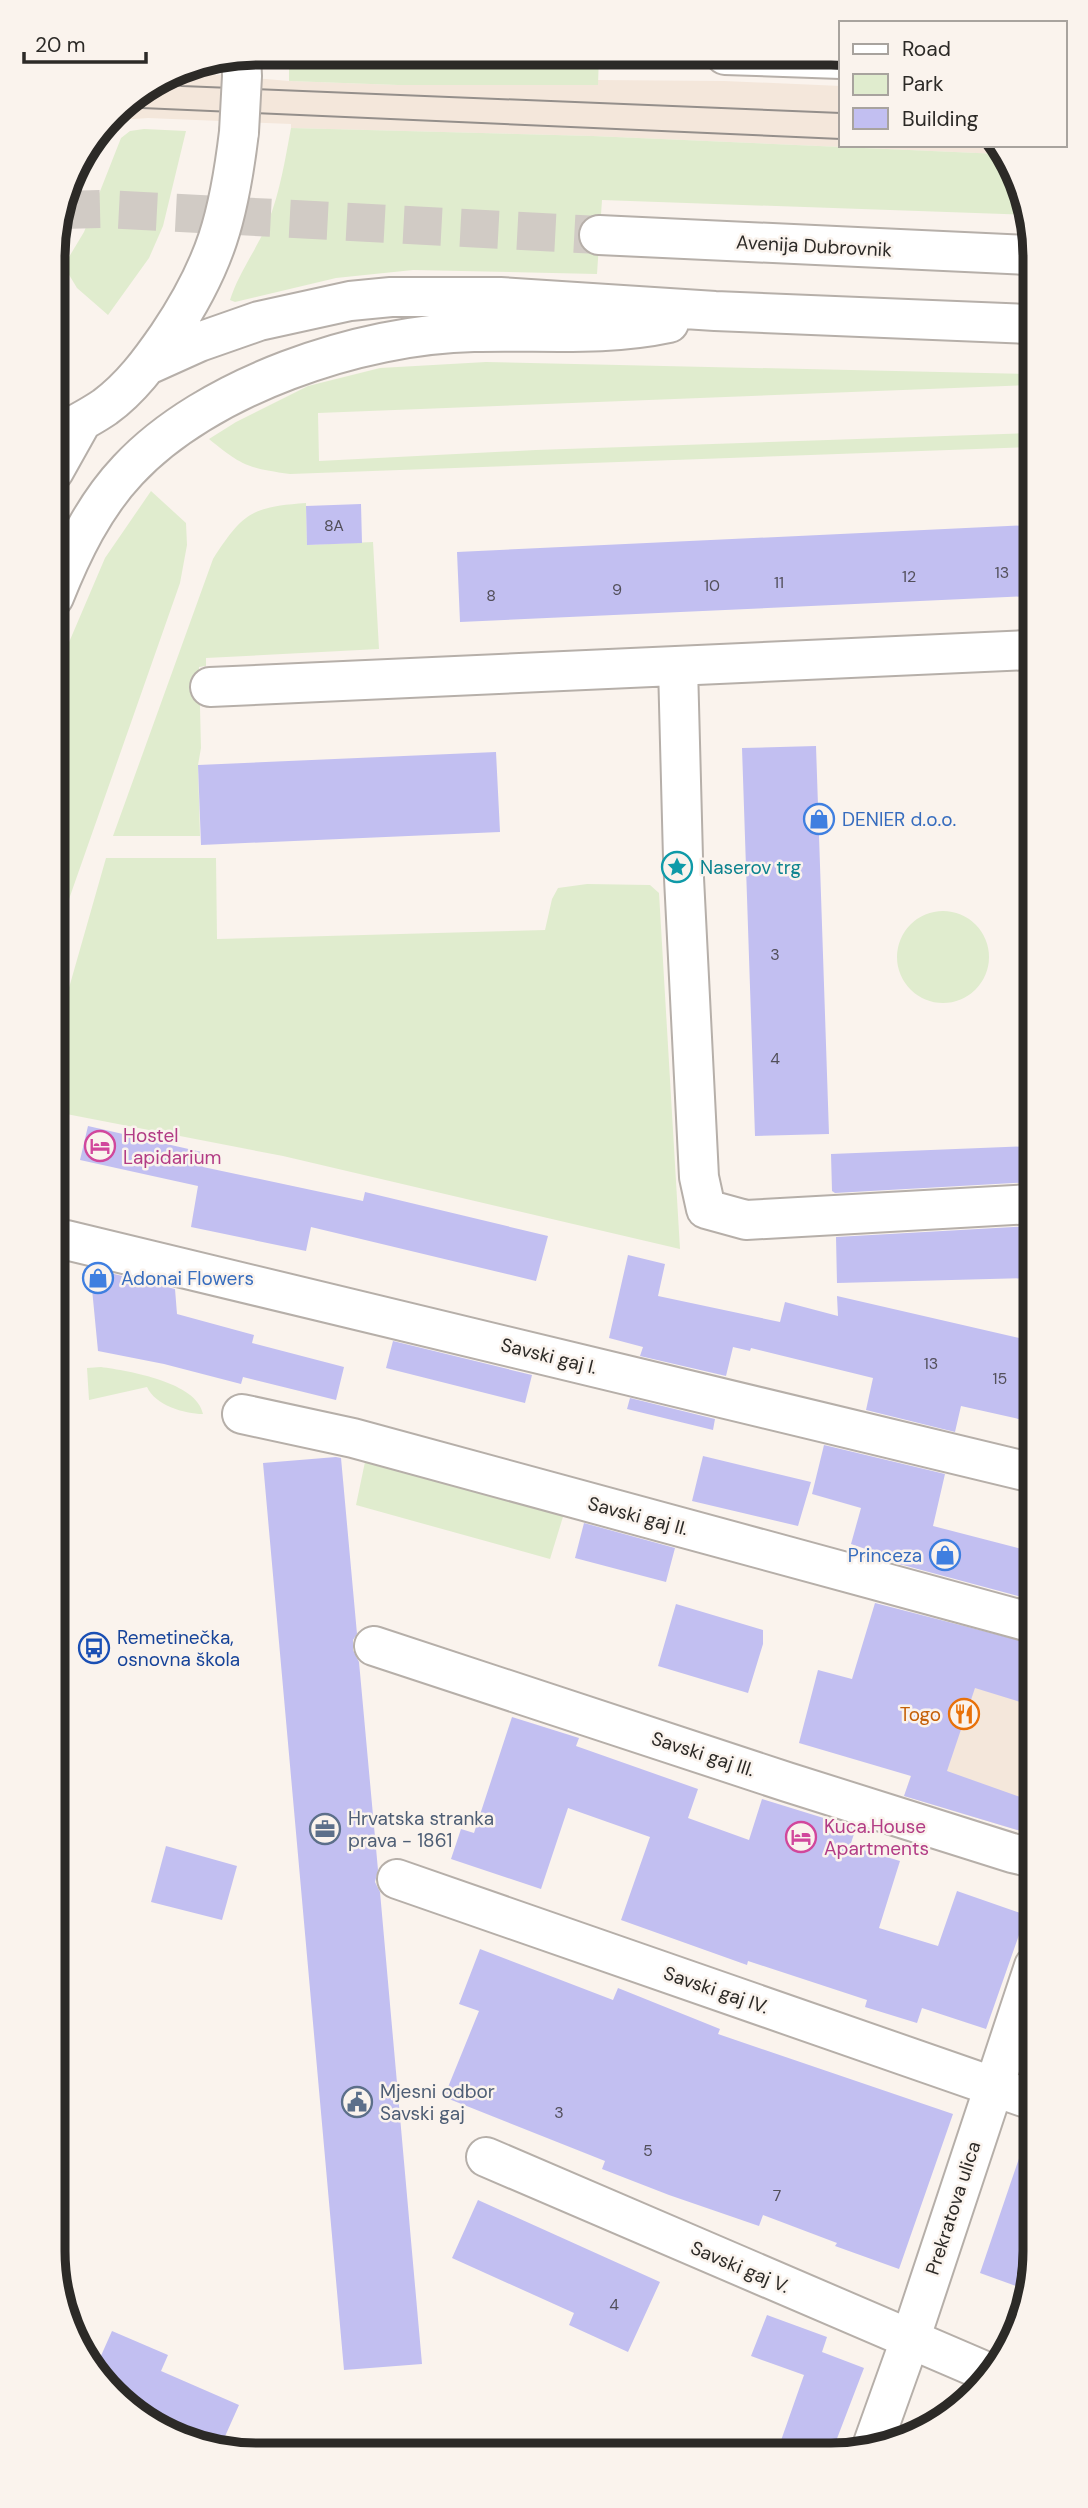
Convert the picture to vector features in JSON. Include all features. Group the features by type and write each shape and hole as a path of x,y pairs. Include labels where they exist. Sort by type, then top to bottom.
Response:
{"street":[{"path":"68,428 105,407 148,365 190,302 208,267 228,205 239,132 241,65"},
{"name":"Avenija Dubrovnik","path":"599,235 1023,255"},
{"path":"148,365 199,342 259,321 350,301 391,297 500,297 715,311 1011,323"},
{"path":"65,573 84,532 101,504 128,469 168,433 225,398 300,366 398,340 434,334 474,331 603,333 640,330 715,311"},
{"path":"210,687 1023,650"},
{"path":"678,666 683,858 699,1177 706,1209 746,1220 1023,1205"},
{"name":"Savski gaj I.","path":"66,1240 1023,1470"},
{"name":"Savski gaj II.","path":"242,1414 366,1442 1023,1620"},
{"name":"Savski gaj III.","path":"374,1646 787,1782 1023,1856"},
{"name":"Savski gaj IV.","path":"397,1879 1023,2097"},
{"name":"Prekratova ulica","path":"875,2438 1023,1998"},
{"name":"Savski gaj V.","path":"486,2157 982,2370"}],"shaded area":[{"path":"200,73 289,81 398,85 598,85 598,80 839,86 839,147 593,136 291,128 291,124 148,118 122,120 161,90"},
{"path":"842,147 989,147 993,154"},
{"path":"961,1625 1023,1644 1023,1832 904,1796"}],"green space":[{"path":"289,65 599,65 598,85 398,85 289,81"},
{"path":"291,128 593,136 993,154 1009,183 1019,215 602,200 597,274 413,270 336,278 235,302 230,300 264,232 282,176"},
{"path":"130,131 186,131 163,226 149,258 108,315 77,288 68,273 69,257 84,232 121,138"},
{"path":"486,362 1023,374 1023,385 318,413 319,461 536,450 1023,433 1023,447 290,474 246,464 209,439 236,422 308,386 380,368"},
{"path":"151,491 186,523 187,545 180,583 65,911 65,654 105,558"},
{"path":"306,503 307,545 373,542 379,649 206,658 206,666 199,667 200,836 113,836 213,559 232,531 250,515 272,507"},
{"path":"106,858 216,858 217,939 545,930 552,899 558,888 587,884 650,885 659,893 680,1249 283,1156 65,1114 65,1002"},
{"path":"943,911 961,914 976,924 986,939 989,957 986,975 976,990 961,1000 943,1003 925,1000 910,990 900,975 897,957 900,939 910,924 925,914"},
{"path":"101,1367 144,1375 175,1386 198,1403 203,1414 171,1407 156,1399 147,1387 89,1400 87,1368"},
{"path":"366,1457 566,1507 550,1559 356,1505"}],"building":[{"path":"361,504 362,543 307,545 306,506"},
{"path":"1023,525 1023,596 460,622 457,552"},
{"path":"816,746 829,1134 755,1136 742,748"},
{"path":"496,752 500,832 201,845 198,765"},
{"path":"88,1126 206,1153 203,1167 363,1201 365,1192 548,1236 536,1281 311,1227 306,1251 191,1227 198,1186 80,1160"},
{"path":"1023,1146 1023,1183 835,1193 832,1191 831,1154"},
{"path":"1023,1227 1023,1278 837,1283 836,1237"},
{"path":"628,1255 665,1264 658,1296 780,1322 785,1302 838,1316 837,1296 1023,1339 1023,1420 961,1406 955,1432 866,1410 873,1378 751,1348 750,1351 733,1347 726,1376 640,1356 643,1347 609,1338"},
{"path":"90,1268 175,1289 177,1314 254,1335 252,1343 344,1367 336,1400 243,1377 241,1384 164,1364 98,1351"},
{"path":"393,1341 532,1375 525,1403 386,1368"},
{"path":"630,1398 715,1419 713,1430 627,1409"},
{"path":"824,1445 945,1474 933,1526 1023,1549 1023,1597 888,1561 889,1557 851,1544 861,1508 812,1494"},
{"path":"703,1456 811,1482 798,1526 692,1501"},
{"path":"341,1458 357,1634 353,1640 353,1650 359,1662 378,1870 375,1882 380,1892 422,2364 344,2370 263,1463"},
{"path":"584,1523 675,1548 666,1582 575,1558"},
{"path":"875,1603 1023,1641 1023,1703 975,1688 947,1771 1023,1798 1023,1832 904,1796 911,1776 799,1743 818,1670 852,1679"},
{"path":"676,1604 763,1630 763,1644 748,1693 658,1666"},
{"path":"512,1717 579,1738 576,1746 698,1789 688,1818 749,1840 762,1799 856,1828 850,1846 900,1861 879,1928 938,1946 957,1891 1023,1914 1023,1924 986,2029 922,2008 917,2023 865,2007 867,2000 748,1961 747,1965 621,1920 650,1837 568,1808 541,1889 451,1859 461,1829 474,1833"},
{"path":"166,1846 237,1866 222,1920 151,1902"},
{"path":"480,1949 613,2000 618,1988 720,2029 718,2034 953,2114 899,2269 835,2246 837,2243 763,2215 759,2226 669,2195 602,2169 605,2161 444,2097 479,2011 459,2004"},
{"path":"1023,2147 1023,2264 1020,2287 980,2273"},
{"path":"478,2200 660,2282 628,2352 569,2325 574,2313 452,2258"},
{"path":"767,2315 827,2337 822,2352 864,2368 835,2443 780,2443 804,2375 751,2356"},
{"path":"112,2331 168,2355 161,2371 239,2405 223,2440 183,2429 161,2418 121,2387 99,2360"}],"tunnel":[{"path":"70,210 103,209 599,235"}],"tram line":[{"path":"172,85 839,113"},
{"path":"136,108 839,139"}],"place":[{"name":"DENIER d.o.o.","path":"819,819"},
{"name":"Naserov trg","path":"677,867"},
{"name":"Hostel Lapidarium","path":"100,1146"},
{"name":"Adonai Flowers","path":"98,1278"},
{"name":"Princeza","path":"945,1555"},
{"name":"Remetinečka, osnovna škola","path":"94,1648"},
{"name":"Togo","path":"964,1714"},
{"name":"Hrvatska stranka prava - 1861","path":"325,1829"},
{"name":"Kuca.House Apartments","path":"801,1837"},
{"name":"Mjesni odbor Savski gaj","path":"357,2102"}]}
